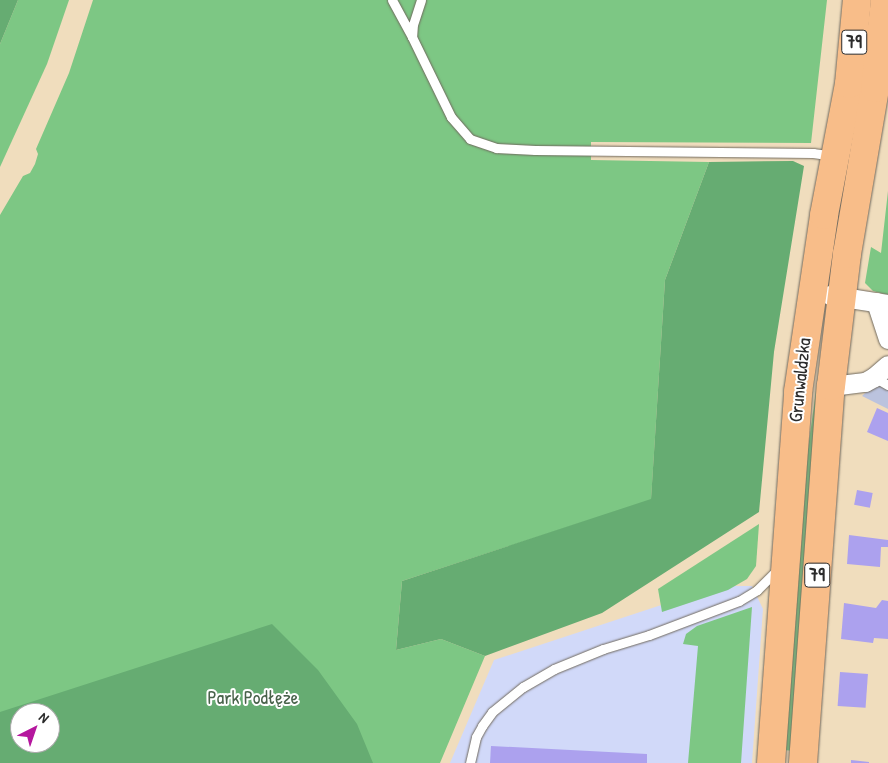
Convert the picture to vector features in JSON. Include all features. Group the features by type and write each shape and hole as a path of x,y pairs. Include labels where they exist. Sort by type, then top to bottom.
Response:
{"main road":[{"name":"Grunwaldzka","path":"771,763 798,392 811,292 834,156 849,84 857,0"},
{"name":"Grunwaldzka","path":"803,763 831,386 841,297 875,88 885,0"}],"street":[{"path":"811,292 882,303 888,339"},
{"path":"831,386 852,385 883,376"}],"lane":[{"path":"392,0 451,117 470,139 496,148 535,150 813,153 834,156"},
{"path":"412,37 413,24 422,0"},
{"path":"470,763 476,737 482,726 492,712 523,687 554,669 739,601 757,590 785,560"}],"shaded area":[{"path":"888,371 888,409 862,396"},
{"path":"719,586 752,586 763,609 752,763 450,763 494,660"}],"green space":[{"path":"0,0 18,0 0,44"},
{"path":"18,0 69,0 47,64 0,167 0,44"},
{"path":"93,0 827,0 811,143 591,142 591,160 709,162 665,280 651,500 402,581 396,650 441,639 485,656 440,763 0,763 0,215 23,176 30,173 35,164 38,154 36,149 69,73"},
{"path":"793,161 804,166 774,352 759,512 602,613 485,656 441,639 396,650 402,581 651,499 665,280 709,162"},
{"path":"888,191 888,295 873,291 865,283 871,247 881,253"},
{"path":"825,326 794,751 784,750 800,506"},
{"path":"759,524 756,566 747,579 728,590 662,612 658,589"},
{"path":"752,607 741,763 688,763 698,646 683,644 686,634 697,626"},
{"name":"Park Podłęże","path":"272,624 318,670 357,724 373,763 0,763 0,712 10,709 10,753 60,753 60,703 28,703"}],"building":[{"path":"877,408 888,413 888,441 867,432"},
{"path":"857,490 873,493 870,508 854,505"},
{"path":"849,535 888,540 888,547 881,547 880,567 847,564"},
{"path":"882,600 888,601 888,639 874,638 873,643 841,639 844,603 876,608"},
{"path":"840,672 868,674 866,708 838,706"},
{"path":"491,746 647,754 647,763 490,763"},
{"path":"851,760 869,762 869,763 851,763"}]}
